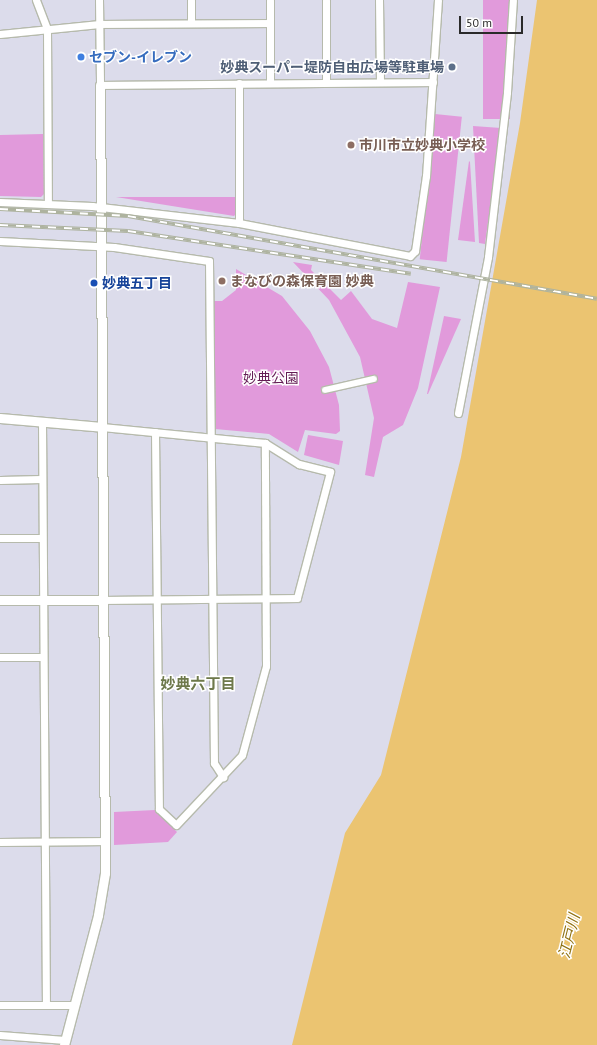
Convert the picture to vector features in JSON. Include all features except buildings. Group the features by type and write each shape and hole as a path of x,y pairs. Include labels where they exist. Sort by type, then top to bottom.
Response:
{"street":[{"path":"36,0 47,29 48,203"},
{"path":"0,1035 65,1042 98,915 106,841 99,0"},
{"path":"191,0 191,23"},
{"path":"270,0 270,83"},
{"path":"326,0 326,82"},
{"path":"379,0 380,82"},
{"path":"0,202 48,203 100,207 240,223 413,254 426,176 434,82 438,0"},
{"path":"458,413 488,257 507,92 513,0"},
{"path":"0,34 99,24 270,23"},
{"path":"100,85 434,82"},
{"path":"239,83 240,223"},
{"path":"0,241 101,246 209,261 214,764 223,777"},
{"path":"325,390 372,379"},
{"path":"0,418 265,443 299,464 330,472 297,598 0,600"},
{"path":"42,421 41,479 46,1004"},
{"path":"155,432 159,809 176,825 223,777 242,755 266,666 265,443"},
{"path":"0,480 41,479"},
{"path":"0,538 42,538"},
{"path":"0,657 43,657"},
{"path":"0,842 106,841"},
{"path":"0,1005 74,1005"}],"green space":[{"path":"483,0 510,0 510,119 483,119"},
{"path":"435,114 462,117 447,262 420,259"},
{"path":"473,126 501,128 485,244 479,243"},
{"path":"43,134 44,194 41,197 0,196 0,135"},
{"path":"469,161 470,162 475,242 458,240"},
{"path":"116,197 236,197 237,213 234,216"},
{"path":"293,262 312,265 311,270 341,300 351,291 372,319 397,328 408,282 440,287 418,388 403,425 383,437 374,477 365,475 374,418 360,357 329,300"},
{"name":"妙典公園","path":"236,269 282,296 310,331 329,367 339,405 340,431 336,434 305,430 298,452 269,434 215,429 213,301 222,301 236,290"},
{"path":"444,316 461,319 427,394"},
{"path":"308,435 343,441 339,465 304,455"},
{"path":"155,810 177,832 168,842 114,845 114,812"}],"water":[{"name":"江戸川","path":"537,0 597,0 597,1045 292,1045 345,833 381,775 461,457 520,123"}],"railway":[{"path":"0,209 128,216 597,299"},
{"path":"0,225 128,231 411,274"}],"place":[{"name":"セブン-イレブン","path":"81,57"},
{"name":"妙典スーパー堤防自由広場等駐車場","path":"452,67"},
{"name":"市川市立妙典小学校","path":"351,145"},
{"name":"まなびの森保育園 妙典","path":"222,281"},
{"name":"妙典五丁目","path":"94,283"}],"district":[{"name":"妙典六丁目","path":"198,684"}]}
